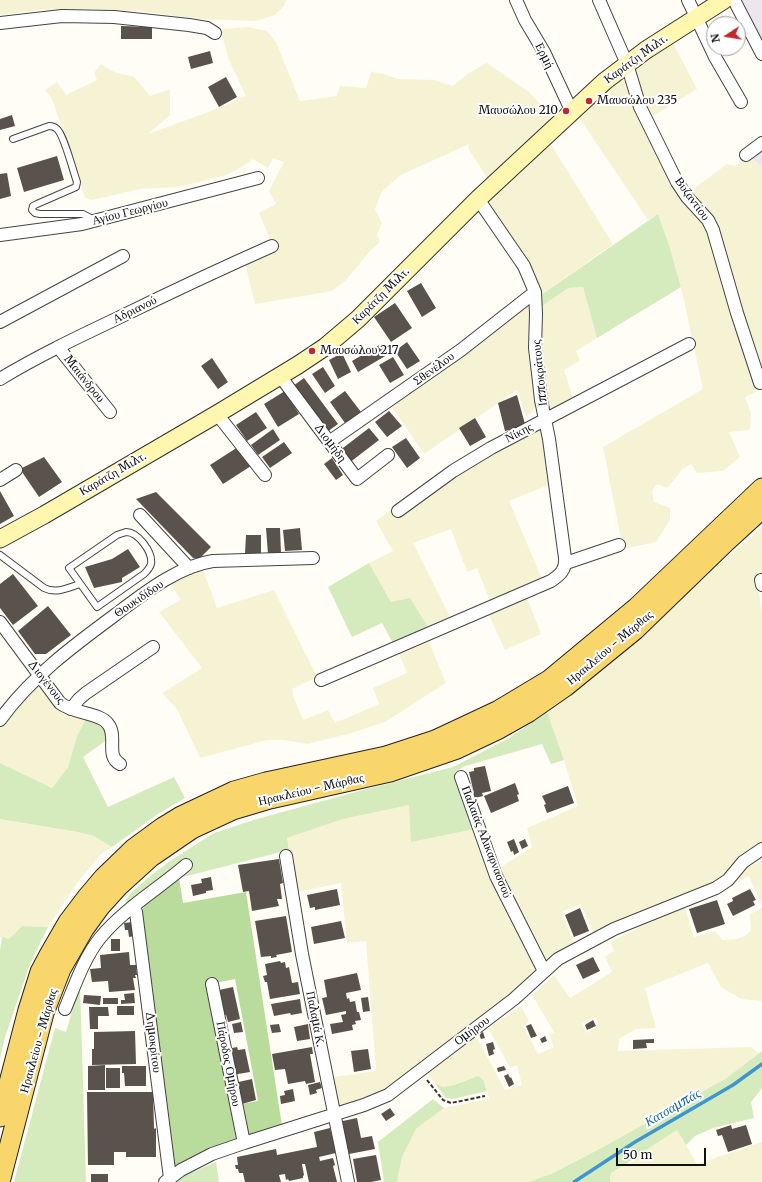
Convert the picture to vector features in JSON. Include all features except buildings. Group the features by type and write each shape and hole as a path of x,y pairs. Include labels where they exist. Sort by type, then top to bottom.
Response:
{"main road":[{"name":"Ηρακλείου - Μάρθας","path":"0,1117 28,1010 40,972 68,922 104,877 133,849 163,827 182,816 234,791 266,782 386,756 434,740 499,710 549,680 637,607 762,488"},
{"name":"Ηρακλείου - Μάρθας","path":"0,1182 44,1013 61,969 84,929 100,907 151,857 183,834 232,810 270,799 390,772 457,749 504,727 565,687 635,630 762,509"}],"street":[{"name":"Ερμή","path":"516,0 525,20 544,52 572,112"},
{"name":"Βυζαντίου","path":"599,0 627,64 640,107 677,182 708,220 713,230 737,313 760,383"},
{"path":"688,0 714,56 741,102"},
{"name":"Καράτζη Μιλτ.","path":"0,539 217,414 325,347 347,330 478,199 605,81 627,64 724,0"},
{"path":"734,0 762,54"},
{"path":"0,23 62,16 114,17 189,25 207,28 216,33"},
{"path":"746,155 762,143"},
{"name":"Αγίου Γεωργίου","path":"0,235 95,221 258,178"},
{"name":"Ιπποκράτους","path":"478,199 524,266 535,292 536,357 540,394 549,439 566,563"},
{"name":"Αδριανού","path":"2,375 179,288 272,246"},
{"path":"0,322 122,256"},
{"name":"Σθενέλου","path":"329,442 455,354 535,292"},
{"name":"Νίκης","path":"398,511 453,471 498,445 689,344"},
{"name":"Μαιάνδρου","path":"58,347 110,412"},
{"name":"Διομήδη","path":"280,376 357,479 388,455"},
{"path":"217,414 265,475"},
{"path":"0,480 16,470"},
{"path":"140,515 189,568"},
{"path":"321,680 551,581 562,573 566,563 620,545"},
{"name":"Θουκιδίδου","path":"0,720 16,700 39,676 74,645 161,583 189,568 205,562 217,560 313,558"},
{"name":"Διογένους","path":"0,622 60,703 71,709 100,718 108,724 112,731 113,754 115,760 120,764"},
{"path":"71,709 86,693 153,647"},
{"name":"Παλαιάς Αλικαρνασσού","path":"461,777 496,876 544,971"},
{"name":"Ομήρου","path":"167,1180 181,1170 212,1154 382,1098 514,999 558,959 614,929 716,888 728,880 743,862 762,849"},
{"name":"Παλαμά Κ.","path":"286,856 302,954 348,1182"},
{"path":"65,1009 86,960 100,938 133,906 186,865"},
{"name":"Δημοκρίτου","path":"133,906 136,912 167,1180"},
{"name":"Πάροδος Ομήρου","path":"212,984 244,1143"}],"lane":[{"path":"13,139 49,126 54,126 56,128 61,136 76,182 76,187 33,206 32,210 35,213 40,214 83,214 95,221"},
{"path":"126,532 132,533 139,538 149,553 151,561 147,571 97,607 80,584 69,568 118,535 126,532"},
{"path":"0,555 44,588 51,591 80,584"}],"path":[{"path":"420,1071 443,1100 450,1103 485,1096"}],"shaded area":[{"path":"0,0 286,0 284,6 275,15 256,21 199,19 138,11 91,9 38,10 0,15"},
{"path":"742,0 762,0 762,40"},
{"path":"248,27 267,31 276,42 300,101 337,96 340,86 366,88 371,72 384,74 398,79 434,80 453,86 467,74 487,63 529,92 554,119 488,179 468,148 469,144 401,175 382,191 375,209 382,223 377,235 380,242 369,252 346,280 332,291 255,304 245,263 271,242 259,213 276,204 269,191 284,162 273,158 268,168 253,159 242,167 224,176 178,187 140,189 92,200 85,198 52,99 45,90 57,82 66,95 97,80 94,73 101,64 114,72 134,77 150,96 170,89 170,115 148,134 211,111 246,96 229,60 220,29"},
{"path":"673,43 697,89 651,117 630,73"},
{"path":"622,78 665,165 684,196 727,164 735,166 751,157 762,168 762,389 745,397 751,413 750,430 729,432 740,457 723,471 697,473 691,464 683,469 667,488 657,484 652,491 654,502 670,508 670,520 656,542 623,549 603,447 703,389 681,287 658,214 648,220 578,116"},
{"path":"550,143 613,244 541,295 532,271 486,202"},
{"path":"762,148 762,168 751,157"},
{"path":"583,287 597,338 576,351 580,361 564,370 573,399 549,411 540,341 541,307 568,288"},
{"path":"532,301 536,403 532,412 526,416 517,390 424,454 392,407"},
{"path":"540,428 545,450 549,485 509,501 542,579 490,601 477,568 467,572 451,529 413,543 451,619 429,629 391,602 369,563 393,551 376,521 392,509 397,517 432,491 496,451"},
{"path":"762,527 762,576 758,588 762,613 762,844 717,883 594,934 581,904 561,912 574,942 548,960 544,960 498,869 532,847 527,828 578,806 547,712 581,686"},
{"path":"202,567 217,608 274,590 317,677 292,689 293,696 303,720 328,710 335,723 379,704 373,688 407,673 399,654 429,642 446,683 385,722 348,734 307,744 284,740 267,740 200,758 177,709 162,693 202,668 159,612 181,600 170,583"},
{"path":"527,598 541,634 505,650 489,615"},
{"path":"39,681 52,702 63,712 87,717 77,736 68,767 52,788 0,763 0,726 13,708"},
{"path":"410,804 474,829 534,964 536,973 507,998 461,1030 424,1063 393,1085 372,1097 341,1107 336,1104 333,1077 376,1071 366,941 347,943 341,883 297,892 287,838 343,819"},
{"path":"0,819 94,836 112,847 101,854 77,883 48,927 22,926 9,939 0,937"},
{"path":"762,860 762,905 749,876 738,882 739,876 743,870"},
{"path":"684,905 694,937 715,931 722,940 736,939 745,936 750,931 750,914 762,908 762,1001 741,999 721,987 708,963 645,988 656,1028 636,1029 619,1039 618,1051 751,1047 759,1053 725,1079 605,1146 548,1175 528,1182 397,1182 402,1157 416,1129 444,1108 489,1099 486,1086 469,1079 454,1085 443,1087 434,1082 428,1072 475,1034 505,1090 522,1085 517,1065 510,1068 488,1028 521,1006 529,1021 523,1026 538,1054 554,1047 549,1035 554,1032 532,995 554,975 570,998 612,972 605,957 614,951 610,942","holes":["595,1017 599,1026 586,1033 582,1024"]},
{"path":"677,1130 697,1164 762,1142 762,1182 610,1182 611,1173 631,1162 656,1143"}],"green space":[{"path":"658,214 681,287 597,338 583,287 568,288 541,307 541,295"},
{"path":"369,563 391,602 410,598 429,629 394,645 382,623 352,637 328,587"},
{"path":"547,712 564,760 551,764 542,744 465,766 455,772 474,829 411,842 409,805 343,819 287,838 289,850 179,878 193,867 186,861 128,904 125,901 131,893 149,877 173,859 214,833 257,819 453,767 509,738"},
{"path":"87,717 104,724 108,739 83,757 108,807 174,777 185,798 158,814 112,847 94,836 78,832 0,819 0,763 52,788 68,767 77,736"},
{"path":"179,878 183,903 246,892 282,1126 249,1138 242,1104 258,1101 235,979 210,984 238,1141 173,1169 141,914 144,906"},
{"path":"22,926 48,927 30,964 5,1037 0,1058 0,950 2,937 9,939"},
{"path":"80,984 86,1182 14,1182 55,1028 66,1032"},
{"path":"762,1051 762,1088 751,1102 754,1118 713,1128 695,1136 686,1145 677,1130 611,1173 610,1182 528,1182 551,1174 605,1146 725,1079"},
{"path":"478,1076 483,1080 487,1091 453,1099 446,1098 434,1082 443,1087 454,1085"},
{"path":"433,1099 444,1108 416,1129 402,1157 397,1182 384,1182 378,1142"},
{"path":"216,1162 219,1182 176,1182 187,1174"}],"waterway":[{"name":"Κατσαμπάς","path":"574,1182 635,1142 733,1085 762,1064"}],"place":[{"name":"Μαυσώλου 235","path":"589,101"},
{"name":"Μαυσώλου 210","path":"566,111"},
{"name":"Μαυσώλου 217","path":"312,351"}]}
